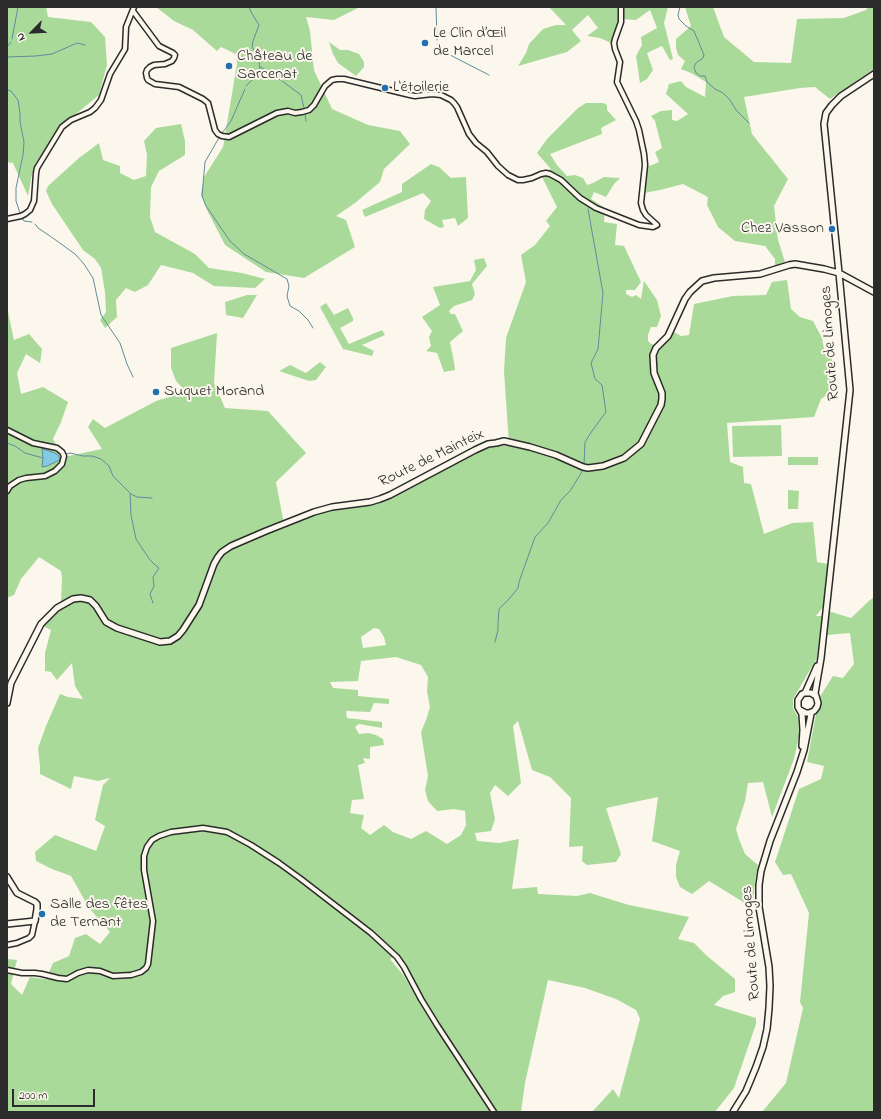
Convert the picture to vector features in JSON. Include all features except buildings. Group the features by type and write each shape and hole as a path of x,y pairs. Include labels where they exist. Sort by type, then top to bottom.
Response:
{"main road":[{"name":"Route de Limoges","path":"816,696 815,693 850,390 824,119 829,108 836,101 874,74"},
{"name":"Route de Mainteix","path":"7,702 11,683 36,632 41,624 57,608 66,602 77,598 86,598 96,606 103,618 110,625 160,642 170,641 183,630 199,605 218,557 226,548 314,512 332,507 370,502 380,499 475,450 488,444 504,441 556,455 588,468 603,466 624,458 641,444 661,405 662,393 654,372 653,355 656,348 668,336 685,299 697,285 708,279 760,274 789,264 824,269 839,273"},
{"path":"839,273 874,292"},
{"name":"Route de Limoges","path":"805,693 820,658"},
{"path":"805,693 811,693 816,696 818,705 816,709 812,712 806,713 800,710 798,707 799,697 805,693"},
{"name":"Route de Limoges","path":"800,710 802,714 803,730 801,758"},
{"name":"Route de Limoges","path":"733,1112 746,1091 763,1047 769,1008 769,968 760,907 759,885 761,871 764,857 804,750 812,712"},
{"path":"7,878 17,893 37,904 35,921 7,924"},
{"name":"Route de Limoges","path":"729,1112 749,1082"}],"street":[{"path":"134,9 159,46 175,55 172,61 165,64 154,65 147,70 146,74 148,80 155,84 179,87 203,99 208,103 215,130 222,136 229,137 277,113 288,111 295,113 309,110 314,105 325,86 332,80 337,79 344,79 415,96 436,94 451,100 457,107 469,134 508,175 518,180 527,180 541,174 550,174 561,180 584,200 596,208 639,225 649,227 657,224 646,215 641,203 645,165 644,154 637,124 617,82 620,62 614,43 621,22 621,7"},
{"path":"7,219 21,216 30,210 34,201 37,168 62,127 71,120 96,108 102,100 110,74 125,49 126,27 134,9"},
{"path":"7,430 32,443 57,448 64,456 62,464 50,474 19,480 10,486 7,491"},
{"path":"7,970 22,973 42,974 67,979 88,970 100,971 113,976 131,975 141,972 148,964 153,921 144,870 144,856 147,847 152,840 171,832 203,828 227,832 251,845 296,875 371,933 397,957 437,1025 494,1112"},
{"path":"7,945 29,938 32,935 35,921"}],"green space":[{"path":"7,7 46,7 48,17 91,22 105,37 107,65 99,95 58,129 37,161 32,174 28,196 13,163 7,162"},
{"path":"156,7 360,7 334,20 306,17 310,31 314,70 332,109 368,125 400,131 410,144 384,169 380,182 355,203 336,216 346,220 355,247 304,278 266,272 225,245 207,210 201,194 204,177 223,147 237,64 236,54 221,47 217,51 193,30 174,21"},
{"path":"549,7 668,7 664,23 673,59 670,60 662,46 647,53 653,70 647,79 640,83 636,56 642,45 641,37 657,28 650,10 636,20 623,19 611,43 600,38 587,36 598,28 588,15 572,30 581,41 567,52 518,66 526,53 529,44 543,29 556,25 566,25"},
{"path":"685,7 713,7 724,37 754,62 791,63 797,19 844,18 866,10 868,7 874,7 874,69 830,99 815,87 744,97 752,134 788,179 774,206 778,240 785,262 775,267 775,259 765,246 735,241 718,227 707,205 708,197 683,184 644,193 647,167 659,162 655,152 662,148 655,121 651,116 661,111 672,110 672,120 677,121 688,114 666,94 669,84 681,81 686,87 705,97 706,82 681,69 685,61 678,55 676,48 676,39 691,26"},
{"path":"329,42 340,50 348,50 359,54 364,62 364,67 356,76 338,63"},
{"path":"586,103 603,103 607,105 607,110 616,120 601,128 602,134 550,154 567,176 575,175 583,178 587,185 604,177 620,178 614,184 606,197 594,192 591,199 605,208 604,222 617,224 615,245 624,246 641,282 635,290 626,290 626,294 632,297 636,295 641,299 644,281 657,300 661,316 657,327 651,327 648,335 648,341 651,344 655,345 663,340 672,331 681,336 689,335 694,304 733,296 766,295 772,282 787,280 791,309 800,317 813,321 822,338 825,354 832,356 831,392 821,399 814,417 727,423 730,462 743,467 744,483 751,484 764,534 792,523 813,522 817,562 828,564 823,607 816,616 822,616 817,658 793,699 793,708 798,717 799,736 794,759 772,817 763,782 748,783 745,801 736,829 745,854 758,865 753,908 709,881 692,894 680,887 676,877 676,865 680,851 652,841 658,797 606,808 621,854 616,862 587,865 582,861 583,846 569,847 571,798 550,777 532,770 518,721 513,726 521,783 508,796 495,785 490,793 495,819 491,831 475,833 477,841 499,843 519,839 512,889 537,887 538,894 577,896 590,893 629,905 689,917 678,939 694,943 735,979 735,992 723,996 714,1005 756,1018 756,1024 734,1088 715,1112 592,1112 613,1089 619,1098 640,1019 636,1010 616,999 585,988 548,980 525,1083 521,1112 498,1112 446,1036 422,998 406,966 397,954 390,959 404,976 423,1009 490,1112 7,1112 7,959 17,960 11,984 22,995 30,977 46,979 53,963 69,956 75,938 86,934 100,944 110,932 89,908 71,876 36,861 35,852 55,835 96,851 105,826 95,820 103,785 110,778 98,781 74,776 71,789 40,774 38,748 60,694 68,697 83,699 75,686 72,663 57,680 51,672 45,671 45,653 51,630 43,626 61,602 61,571 39,557 21,579 14,595 7,598 7,307 14,340 29,334 42,349 40,363 26,354 17,373 21,394 43,387 68,402 53,439 64,457 102,449 88,427 93,419 105,428 156,401 186,392 176,381 171,368 171,348 217,333 214,383 225,408 268,411 306,453 276,482 285,526 312,515 398,493 487,447 509,445 504,371 506,338 526,282 521,255 535,245 550,226 546,221 557,207 540,173 551,169 537,153 547,139 578,108","holes":["374,628 379,629 384,637 386,645 363,648 361,637","396,657 421,665 428,677 427,691 430,707 421,732 428,776 425,790 428,801 437,811 454,809 465,811 466,825 461,835 447,844 426,831 411,839 393,832 384,825 370,835 361,828 364,815 350,813 352,800 364,799 358,765 365,763 363,758 370,759 370,747 384,745 383,739 368,733 359,734 355,727 359,724 382,728 382,722 347,718 346,711 370,712 374,703 389,704 389,699 358,696 358,690 333,688 330,682 358,681 361,661"]},
{"path":"181,124 185,141 185,155 159,171 151,187 150,217 155,232 195,254 209,268 242,273 265,279 255,288 214,286 193,273 161,265 148,285 135,292 126,288 116,300 117,317 105,328 100,320 106,312 105,292 101,268 95,259 83,250 52,204 46,191 48,186 79,158 99,143 103,160 120,166 120,173 134,180 146,176 147,155 144,141 156,128"},
{"path":"431,164 439,167 451,178 466,177 468,218 458,226 455,218 442,220 444,227 440,228 424,219 425,210 431,201 423,193 365,217 362,210 402,192 402,184"},
{"path":"484,258 487,266 472,284 475,294 472,300 454,306 449,311 451,314 455,314 463,331 450,342 455,370 444,372 437,353 426,351 431,346 429,337 432,331 422,317 440,305 433,287 470,281 476,270 474,260"},
{"path":"247,295 257,295 243,318 226,315 225,302"},
{"path":"326,303 334,315 348,308 353,321 340,328 349,344 382,330 385,335 362,345 374,351 372,356 343,349 320,307"},
{"path":"320,362 326,367 316,380 309,381 279,371 290,365 306,373"},
{"path":"781,425 782,456 733,457 732,426"},
{"path":"788,457 818,457 818,465 788,465"},
{"path":"788,490 799,491 798,509 788,509"},
{"path":"874,597 874,1112 762,1112 786,1083 803,1008 800,1002 809,913 791,874 783,875 775,862 799,789 821,779 824,766 807,762 819,698 833,676 843,678 854,664 850,633 827,635 828,611 851,618"}],"water":[{"path":"42,449 55,453 58,455 60,460 42,467"}],"waterway":[{"path":"12,39 18,7"},
{"path":"246,86 258,74 260,67 258,58 252,47 259,25 249,7"},
{"path":"436,7 437,40"},
{"path":"680,7 678,15 679,19 694,31 704,55 694,67 696,73 700,76 705,76 707,82 715,89 723,93 730,100 736,110 749,123"},
{"path":"7,47 11,42"},
{"path":"7,57 52,54 77,43 85,45"},
{"path":"437,44 452,56 489,75"},
{"path":"260,67 274,74 280,80"},
{"path":"282,81 301,95 304,108"},
{"path":"223,132 231,121 245,89"},
{"path":"7,90 11,91 18,100 24,142 23,155 16,188 16,201 20,213"},
{"path":"305,114 306,121"},
{"path":"220,136 205,162 202,196 206,206 230,241 244,254 287,279 289,286 287,296 290,306 299,311 308,320 313,328"},
{"path":"584,465 585,442 606,412 602,385 595,379 591,363 598,349 603,293 588,209"},
{"path":"22,218 24,221 32,222"},
{"path":"35,224 38,228 75,254 93,278 101,315 120,343 133,377"},
{"path":"7,443 15,446 25,453 43,458"},
{"path":"66,454 70,453 83,456 92,456 101,459 109,466 113,476 130,493 131,515 136,539 150,560 159,568 153,577 154,586 150,594 153,603"},
{"path":"495,642 498,630 499,609 518,588 535,537 548,523 561,500 570,491 583,470"},
{"path":"131,494 137,497 152,498"}],"place":[{"name":"Le Clin d’Œil de Marcel","path":"425,43"},
{"name":"Château de Sarcenat","path":"229,66"},
{"name":"L'étoilerie","path":"385,88"},
{"name":"Chez Vasson","path":"832,229"},
{"name":"Suquet Morand","path":"156,392"},
{"name":"Salle des fêtes de Ternant","path":"42,914"}]}
